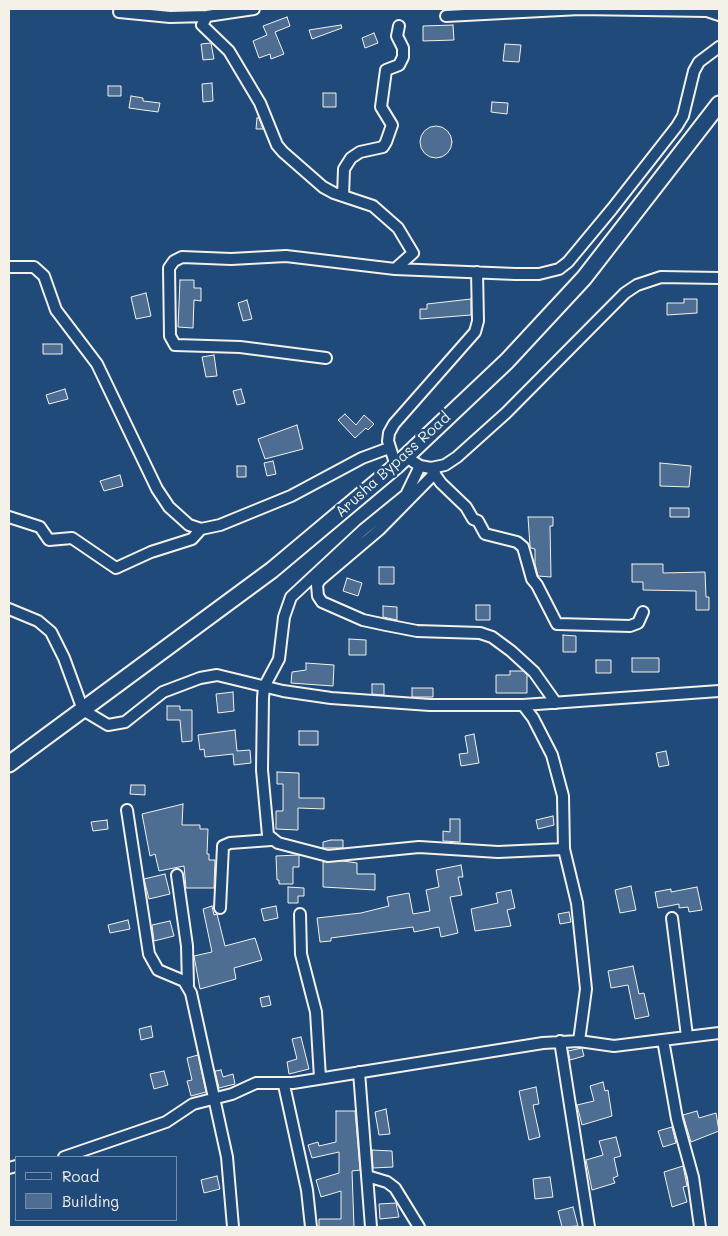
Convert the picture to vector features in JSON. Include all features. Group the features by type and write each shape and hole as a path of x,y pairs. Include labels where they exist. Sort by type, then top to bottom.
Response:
{"main road":[{"name":"Arusha Bypass Road","path":"9,764 272,570 401,462 507,361 584,278 719,104"}],"street":[{"path":"119,12 153,17 207,16 254,9"},
{"path":"446,16 580,9 708,11 719,15"},
{"path":"207,16 202,25 229,50 260,103 277,145 282,152 323,187 373,206 398,228 413,253 395,269"},
{"path":"344,196 344,169 351,158 360,152 383,147 389,133 391,122 381,107 386,70 399,65 403,57 403,48 397,36 399,26"},
{"path":"326,358 240,347 175,345 170,336 170,268 174,261 182,257 232,259 286,256 395,269 539,274 559,269 568,262 677,126 683,116 694,71 699,62 719,47"},
{"path":"9,267 34,267 44,276 56,310 96,364 157,489 180,519 201,529"},
{"path":"477,272 478,321 475,332 394,424 389,433 389,448 401,462 433,470 441,482 466,508 473,519 478,521 485,534 517,542 522,547 532,580 538,585 556,624 630,626 638,623 643,612"},
{"path":"556,703 534,672 492,637 480,633 417,631 364,620 322,602 318,596 317,585 320,580 379,530 433,470 457,457 506,413 636,285 661,278 719,278"},
{"path":"9,517 40,527 49,540 72,538 116,568 151,552 192,539 201,529 220,525 291,496 362,458 389,448"},
{"path":"271,840 266,831 262,770 264,687 279,659 284,617 291,597 356,536 406,495 420,466"},
{"path":"9,609 38,621 51,632 58,643 83,710 103,723 112,726 132,718 163,692 209,675 222,676 264,687 331,698 430,705 523,705 719,691"},
{"path":"523,705 533,718 548,748 558,774 563,796 564,849 576,902 586,989 579,1041"},
{"path":"127,810 149,954 158,970 184,981 188,985"},
{"path":"220,908 223,846 230,842 271,840 328,856 419,847 498,852 564,849"},
{"path":"177,875 187,946 188,985 227,1158 233,1227"},
{"path":"300,914 301,954 316,1012 320,1078"},
{"path":"672,918 687,1036"},
{"path":"67,1156 162,1124 193,1104 214,1100 256,1082 284,1084 560,1041 579,1041 614,1046 719,1033"},
{"path":"663,1040 677,1119 692,1177 700,1227"},
{"path":"560,1041 589,1227"},
{"path":"359,1072 371,1227"},
{"path":"284,1084 307,1190 310,1227"},
{"path":"367,1176 387,1182 395,1188 419,1227"}],"building":[{"path":"287,17 290,26 275,32 284,54 271,59 270,54 259,58 253,41 267,35 263,26"},
{"path":"341,25 342,28 312,39 309,30"},
{"path":"453,25 454,40 423,41 423,26"},
{"path":"374,33 378,43 365,48 362,38"},
{"path":"211,43 214,59 203,60 201,44"},
{"path":"505,44 521,45 519,62 503,61"},
{"path":"212,83 213,101 203,102 202,84"},
{"path":"108,86 121,86 121,96 108,96"},
{"path":"323,93 336,93 336,107 323,107"},
{"path":"131,96 143,98 143,101 160,103 158,112 129,108"},
{"path":"492,102 508,103 507,114 491,112"},
{"path":"257,118 259,118 263,129 256,129"},
{"path":"436,126 442,127 447,131 451,136 451,148 447,153 442,157 436,158 430,157 425,153 421,148 420,142 421,136 425,131 430,127"},
{"path":"180,280 194,280 194,288 201,288 201,301 194,300 193,328 178,327"},
{"path":"146,293 151,316 136,319 131,297"},
{"path":"471,299 471,315 420,319 420,309 427,309 427,304"},
{"path":"684,299 697,299 697,313 667,315 667,303 684,303"},
{"path":"247,300 252,319 243,321 238,303"},
{"path":"43,344 62,344 62,354 43,354"},
{"path":"214,355 217,376 206,377 202,357"},
{"path":"65,389 68,399 49,404 46,395"},
{"path":"241,389 245,403 237,405 233,391"},
{"path":"345,414 356,425 364,415 374,424 368,430 366,428 355,438 338,420"},
{"path":"297,425 303,449 265,459 258,439"},
{"path":"273,461 276,474 267,476 264,463"},
{"path":"660,463 691,466 689,487 660,486"},
{"path":"237,466 246,466 246,477 237,477"},
{"path":"120,475 123,486 104,491 100,481"},
{"path":"670,508 689,508 689,517 670,517"},
{"path":"528,517 553,517 553,526 550,526 551,577 538,576 535,564 535,549 530,546"},
{"path":"632,564 663,564 663,573 705,572 706,597 709,597 709,610 696,610 696,591 643,590 643,582 632,582"},
{"path":"379,567 394,567 394,584 379,584"},
{"path":"347,578 362,583 358,596 343,591"},
{"path":"476,605 490,605 490,620 476,620"},
{"path":"383,606 397,607 397,620 383,617"},
{"path":"563,635 576,636 576,652 563,652"},
{"path":"349,639 366,640 366,655 349,655"},
{"path":"632,658 659,658 659,672 632,672"},
{"path":"596,660 611,660 611,673 596,673"},
{"path":"306,663 334,665 333,686 291,683 292,672 306,670"},
{"path":"510,671 523,671 527,675 527,693 496,693 496,675 510,675"},
{"path":"372,684 384,684 384,695 372,694"},
{"path":"412,688 433,688 433,697 412,697"},
{"path":"233,692 234,711 218,713 216,694"},
{"path":"167,706 180,706 180,710 192,710 192,741 182,742 180,720 167,720"},
{"path":"235,730 237,751 250,750 251,763 234,765 233,754 205,757 204,749 200,750 198,735"},
{"path":"299,731 318,731 318,745 299,745"},
{"path":"474,734 479,763 461,766 459,754 468,753 465,736"},
{"path":"666,751 669,765 659,767 656,753"},
{"path":"277,772 299,773 299,798 324,798 324,809 298,808 298,830 276,829 276,811 283,811 283,784 277,784"},
{"path":"131,785 145,785 145,795 130,794"},
{"path":"183,804 182,825 200,825 200,829 208,829 207,854 209,854 209,860 215,860 214,888 186,888 184,866 159,871 155,854 150,856 142,814"},
{"path":"553,816 554,825 538,829 536,820"},
{"path":"450,819 460,819 460,842 443,841 443,831 450,832"},
{"path":"107,820 108,829 93,831 91,822"},
{"path":"343,840 343,848 323,848 323,842"},
{"path":"299,855 299,867 293,867 293,884 279,884 279,880 277,880 276,856"},
{"path":"343,861 357,863 357,874 375,874 375,890 323,887 323,862"},
{"path":"461,865 463,877 458,877 462,895 450,897 458,933 441,937 439,927 414,932 413,927 331,938 331,941 320,942 317,918 361,913 389,906 387,897 409,893 413,914 430,911 426,890 439,887 436,870"},
{"path":"165,874 170,894 149,899 144,879"},
{"path":"631,886 636,910 620,913 615,890"},
{"path":"288,887 304,888 304,896 298,896 298,903 288,903"},
{"path":"697,887 702,910 689,912 688,907 679,908 679,904 658,908 655,892 671,889 671,892"},
{"path":"511,890 515,908 507,910 511,926 475,931 471,909 498,903 496,893"},
{"path":"212,906 214,915 217,914 225,946 255,938 262,960 234,968 236,979 200,989 194,956 212,952 203,909"},
{"path":"276,906 278,918 264,921 261,909"},
{"path":"569,912 571,922 560,924 558,914"},
{"path":"128,920 130,929 110,933 108,925"},
{"path":"170,921 174,936 154,941 152,925"},
{"path":"633,966 639,994 644,993 649,1016 635,1019 628,985 611,988 608,971"},
{"path":"269,996 271,1005 262,1007 260,998"},
{"path":"151,1026 153,1037 141,1040 139,1029"},
{"path":"301,1037 309,1069 289,1074 287,1062 297,1059 292,1039"},
{"path":"582,1048 584,1056 570,1060 568,1051"},
{"path":"198,1055 206,1092 191,1096 187,1081 192,1080 187,1058"},
{"path":"221,1070 223,1077 233,1074 235,1084 219,1088 215,1071"},
{"path":"164,1071 168,1085 154,1089 150,1074"},
{"path":"603,1082 605,1091 608,1090 612,1116 582,1125 577,1105 594,1101 590,1086"},
{"path":"536,1087 539,1104 533,1105 540,1137 529,1140 519,1091"},
{"path":"386,1109 390,1134 379,1135 375,1112"},
{"path":"336,1111 355,1111 360,1170 352,1171 354,1227 319,1227 319,1219 341,1219 341,1191 321,1197 316,1180 339,1173 339,1152 312,1158 308,1145 318,1142 319,1146 336,1142"},
{"path":"697,1111 699,1118 716,1113 719,1131 691,1142 683,1115"},
{"path":"672,1127 676,1143 663,1147 658,1131"},
{"path":"616,1137 621,1156 614,1158 618,1176 613,1178 615,1183 592,1190 586,1160 603,1155 599,1141"},
{"path":"372,1150 392,1151 393,1167 373,1168"},
{"path":"683,1166 687,1186 683,1187 687,1202 672,1207 664,1172"},
{"path":"217,1176 220,1189 204,1193 201,1180"},
{"path":"550,1177 553,1197 535,1199 533,1179"},
{"path":"396,1203 399,1217 380,1219 379,1204"},
{"path":"573,1207 578,1226 562,1227 558,1211"}]}
